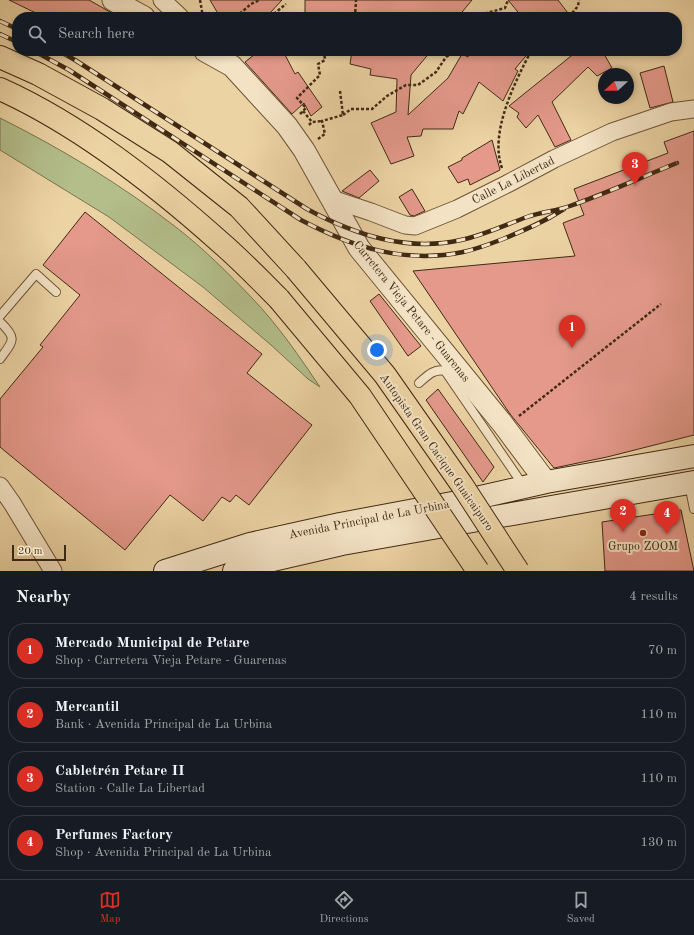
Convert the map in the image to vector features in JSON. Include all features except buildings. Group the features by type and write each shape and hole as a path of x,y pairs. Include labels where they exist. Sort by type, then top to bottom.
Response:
{"highway":[{"name":"Autopista Gran Cacique Guaicaipuro","path":"0,57 38,74 102,109 170,152 239,207 296,269 385,376 462,485 518,571"},
{"path":"0,89 23,99 94,142 148,182 221,242 279,299 360,396 478,571"}],"main road":[{"name":"Avenida Principal de La Urbina","path":"165,571 264,541 340,524 463,501 546,482 694,456"},
{"name":"Avenida Principal de La Urbina","path":"234,571 260,563 342,544 691,482"}],"street":[{"path":"113,0 135,12"},
{"path":"162,0 175,12"},
{"name":"Carretera Vieja Petare - Guarenas","path":"214,56 232,66 287,126 304,150 359,248 502,423 546,482"},
{"path":"221,56 232,66"},
{"name":"Calle La Libertad","path":"332,199 405,225 415,226 457,209 554,159 612,132 671,112 694,109"},
{"path":"0,486 53,571"}],"lane":[{"path":"0,316 36,274 56,292"},
{"path":"0,322 10,331 12,338 10,345 0,359"},
{"path":"418,382 435,370 440,369 445,371 524,487"},
{"path":"691,482 694,509"}],"path":[{"path":"200,0 202,12"},
{"path":"242,12 251,4 260,0"},
{"path":"355,12 356,0 358,0"},
{"path":"491,12 505,8 508,0"},
{"path":"573,12 578,6 580,0"},
{"path":"276,12 286,4"},
{"path":"287,126 306,108 297,98 320,75 318,64 325,60 325,56"},
{"path":"304,150 325,134 322,121 342,115 351,109 372,109 387,96 406,85 418,85 436,72 448,56"},
{"path":"507,184 499,161 499,132 504,112 529,56"},
{"path":"340,92 342,115"},
{"path":"303,111 312,122"},
{"path":"502,423 514,420 661,304"}],"green space":[{"path":"0,118 91,168 135,197 187,236 262,308 288,341 320,387 308,379 203,287 109,217 0,150"}],"railway":[{"path":"0,21 12,27"},
{"path":"0,34 12,40"},
{"path":"43,56 69,70 301,220 340,238 379,251 420,256 463,252 488,245 519,232 542,222 564,209"},
{"path":"68,56 307,209 344,226 382,239 421,244 441,243 470,238 532,215 570,206 677,163"}],"place":[{"name":"Cabletrén Petare II","path":"635,185"},
{"name":"Mercado Municipal de Petare","path":"572,348"},
{"name":"Mercantil","path":"623,532"},
{"name":"Grupo ZOOM","path":"643,533"},
{"name":"Perfumes Factory","path":"667,534"}]}
